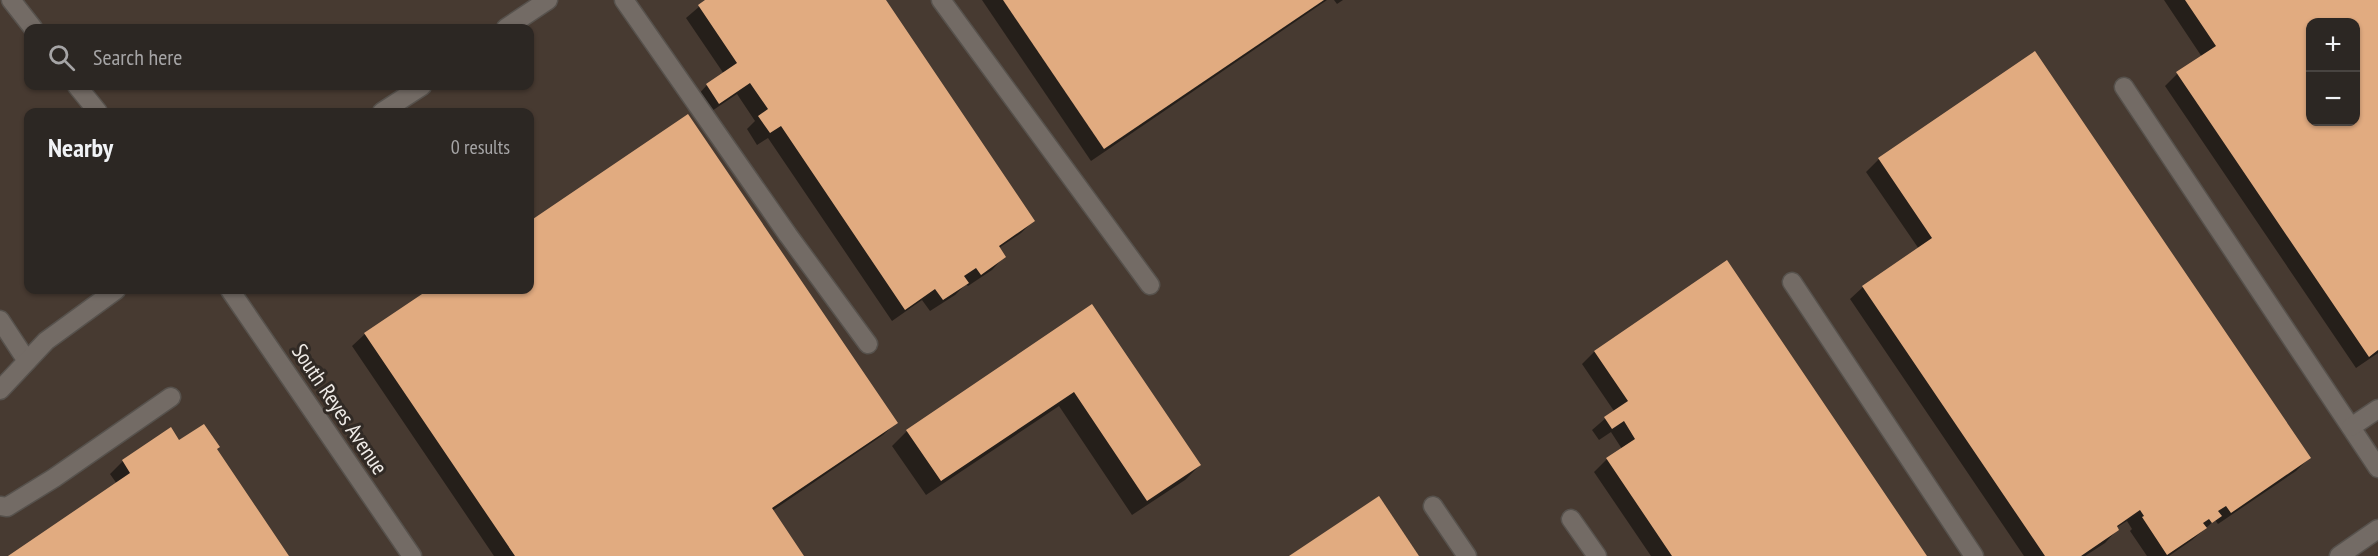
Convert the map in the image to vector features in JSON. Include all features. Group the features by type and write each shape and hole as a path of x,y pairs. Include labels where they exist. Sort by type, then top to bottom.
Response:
{"street":[{"path":"11,0 30,24"},
{"path":"512,24 548,0"},
{"path":"624,0 788,235 868,344"},
{"path":"941,0 1150,285"},
{"path":"2124,87 2378,468"},
{"path":"80,90 95,108"},
{"path":"388,108 416,90"},
{"path":"1792,282 1974,556"},
{"path":"0,390 46,341 111,294"},
{"name":"South Reyes Avenue","path":"233,294 412,556"},
{"path":"0,320 27,361"},
{"path":"0,506 7,507 54,478 171,397"},
{"path":"2351,427 2378,409"},
{"path":"1433,506 1467,556"},
{"path":"1571,519 1597,556"},
{"path":"2339,556 2378,529"}],"shaded area":[{"path":"0,0 2378,0 2378,556 0,556"}],"building":[{"path":"705,0 886,0 1035,221 999,246 1006,257 981,275 976,268 964,276 969,283 943,300 935,289 905,310 781,126 770,133 758,116 768,109 750,83 719,104 706,84 737,63 698,5"},
{"path":"1003,0 1324,0 1104,149"},
{"path":"2185,0 2378,0 2378,350 2369,357 2176,72 2216,46"},
{"path":"2035,51 2311,458 2231,513 2226,506 2218,511 2222,516 2212,523 2209,519 2203,523 2207,528 2167,555 2142,517 2144,516 2140,510 2117,526 2119,530 2081,556 2045,556 1862,286 1932,238 1878,158"},
{"path":"688,114 898,423 772,508 804,556 515,556 364,333 422,294 534,294 534,218"},
{"path":"1727,260 1927,556 1672,556 1606,458 1635,439 1624,421 1612,429 1604,417 1628,401 1594,351"},
{"path":"1092,304 1201,465 1147,501 1074,392 941,481 906,430"},
{"path":"204,424 220,447 217,449 289,556 8,556 130,473 122,460 171,427 179,440"},
{"path":"1379,496 1419,556 1289,556"}]}
